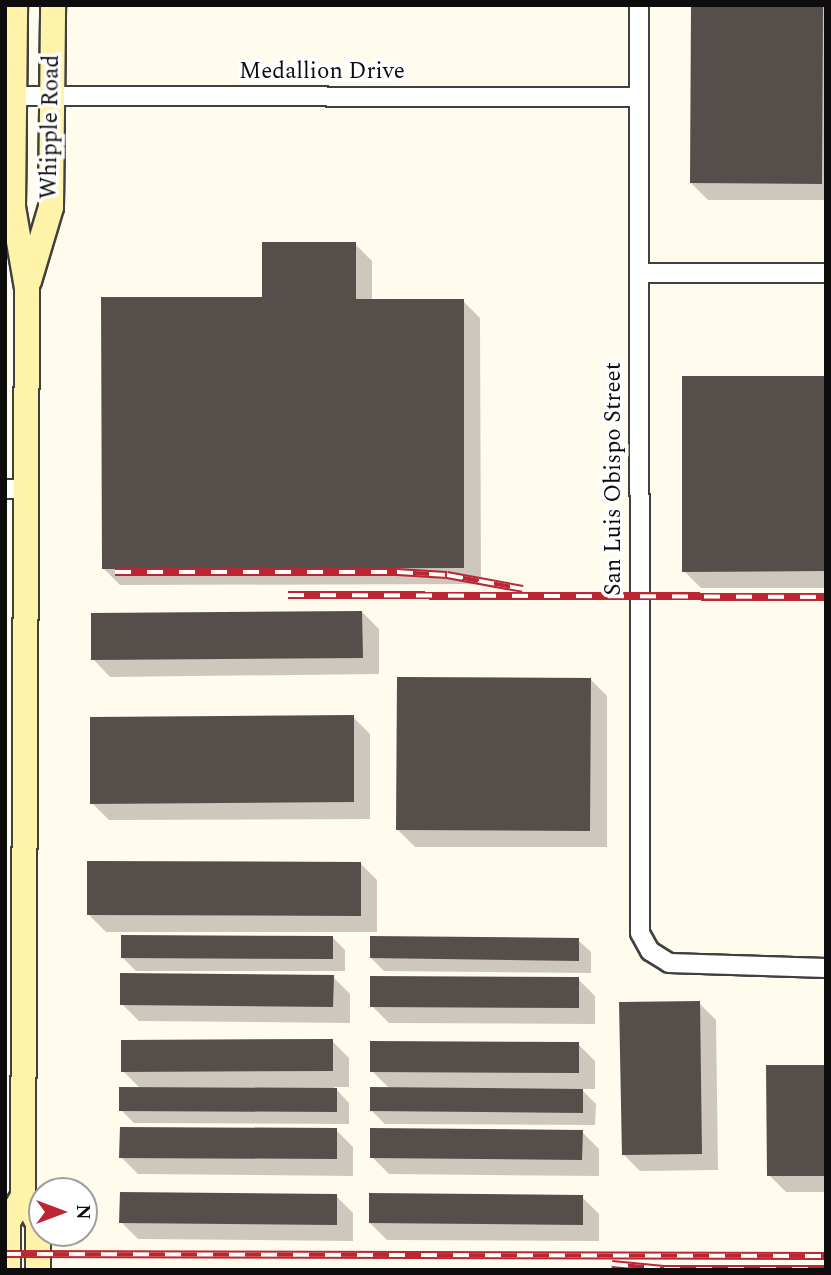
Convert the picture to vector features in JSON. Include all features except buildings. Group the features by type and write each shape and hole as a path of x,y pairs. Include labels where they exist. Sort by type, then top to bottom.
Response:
{"main road":[{"name":"Whipple Road","path":"15,5 10,96 13,207 27,288"},
{"name":"Whipple Road","path":"38,1270 38,1223 23,1196 15,489 27,288 51,207 53,5"},
{"name":"Whipple Road","path":"8,1270 8,1222 23,1196"}],"street":[{"name":"San Luis Obispo Street","path":"639,5 640,933 650,951 668,964 693,967 826,968"},
{"name":"Medallion Drive","path":"10,96 639,97"},
{"path":"639,273 826,273"}],"railway":[{"path":"115,572 397,572 447,575 523,589"},
{"path":"288,595 826,597"},
{"path":"5,1254 826,1256"},
{"path":"612,1264 664,1269 826,1269"}]}
